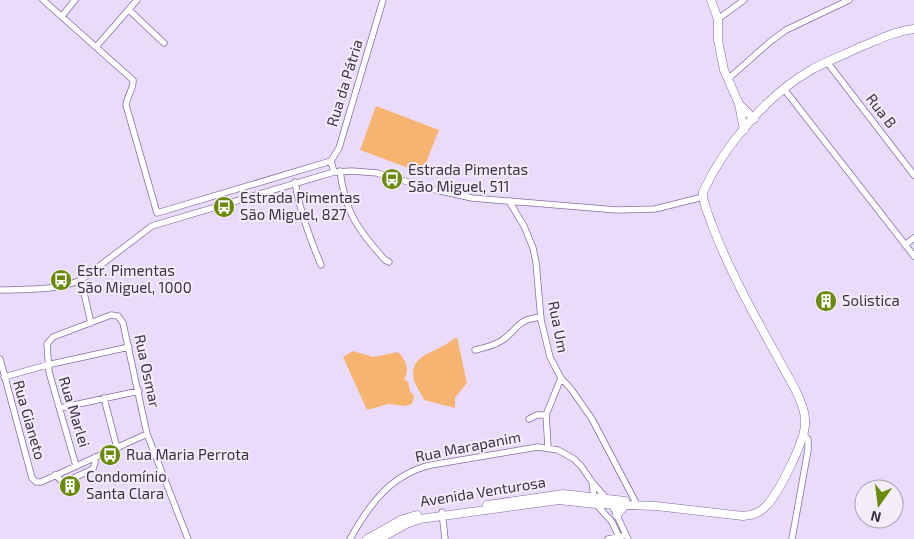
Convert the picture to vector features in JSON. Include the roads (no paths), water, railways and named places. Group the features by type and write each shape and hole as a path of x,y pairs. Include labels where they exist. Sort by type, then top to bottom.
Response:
{"street":[{"path":"44,0 133,80 126,98 126,104 157,213 152,226"},
{"path":"62,16 75,0"},
{"path":"96,47 136,0"},
{"name":"Rua da Pátria","path":"331,161 339,148 383,0"},
{"path":"711,0 718,19 721,58 739,104 744,130"},
{"path":"718,19 744,0"},
{"path":"728,79 786,30 849,0"},
{"path":"128,10 164,43"},
{"path":"610,502 635,502 743,516 760,511 777,492 804,435 805,413 728,265 703,197 705,187 723,157 744,130 784,89 811,70 827,62 896,32 914,29"},
{"name":"Rua B","path":"827,62 914,175"},
{"path":"784,89 914,256"},
{"path":"739,104 754,119"},
{"path":"157,213 331,161 337,172 351,216 365,238 384,260 388,262"},
{"path":"0,290 64,286 81,280 152,226 296,182 337,172 377,173 454,195 472,198 637,211 655,210 703,197"},
{"path":"296,182 299,205 308,234 321,265"},
{"name":"Rua Um","path":"508,200 524,226 533,248 541,317 550,357 561,378 592,419 635,502"},
{"path":"905,245 914,238"},
{"path":"47,365 46,348 50,339 91,323 81,280"},
{"name":"Rua Osmar","path":"91,323 111,315 118,316 124,323 147,434 188,539"},
{"path":"475,350 502,341 526,319 541,317"},
{"path":"4,377 47,365 129,347"},
{"name":"Rua Gianeto","path":"0,359 32,478 36,482 40,482 55,475"},
{"name":"Rua Marlei","path":"47,365 76,466"},
{"path":"548,447 546,415 561,378"},
{"path":"60,408 138,391"},
{"path":"104,398 117,448"},
{"path":"529,419 537,415 546,415"},
{"path":"95,457 96,464 93,468 72,478 62,481 55,475 95,457 117,448 147,434"},
{"path":"792,539 808,450 808,439 804,435"},
{"name":"Rua Marapanim","path":"350,539 357,525 386,488 396,479 417,468 524,448 548,447 574,459 581,466 610,502 628,537"},
{"name":"Rua Marapanim","path":"592,482 595,501"},
{"name":"Avenida Venturosa","path":"367,539 403,519 553,494 610,502"},
{"path":"595,501 612,522 620,538"},
{"path":"610,502 624,506 656,506"},
{"path":"617,515 624,506"},
{"path":"442,514 446,539"},
{"name":"Avenida Venturosa","path":"379,539 411,522 442,514"},
{"path":"356,539 357,525"},
{"path":"608,539 628,537"}],"place":[{"name":"Estrada Pimentas São Miguel, 511","path":"392,179"},
{"name":"Estrada Pimentas São Miguel, 827","path":"224,207"},
{"name":"Estr. Pimentas São Miguel, 1000","path":"61,280"},
{"name":"Solistica","path":"826,301"},
{"name":"Rua Maria Perrota","path":"110,455"},
{"name":"Condomínio Santa Clara","path":"70,486"}]}
